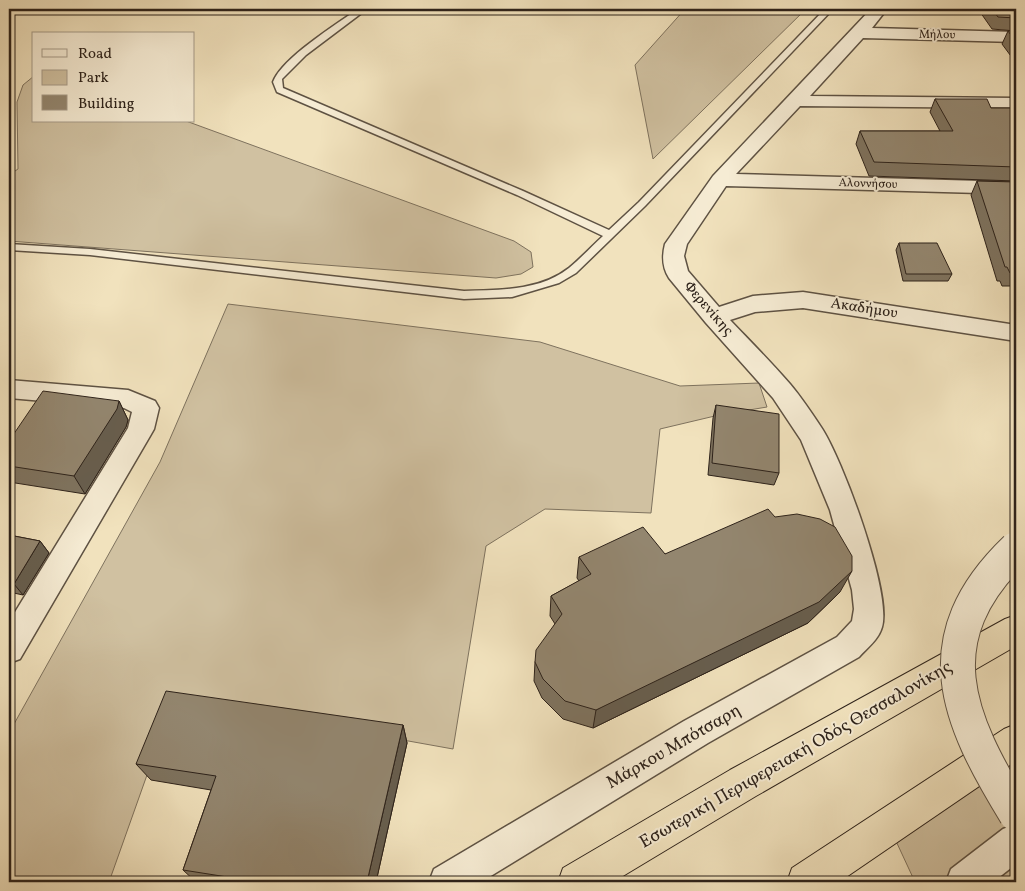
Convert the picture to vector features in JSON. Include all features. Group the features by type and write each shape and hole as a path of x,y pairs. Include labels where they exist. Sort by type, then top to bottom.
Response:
{"highway":[{"name":"Εσωτερική Περιφερειακή Οδός Θεσσαλονίκης","path":"577,882 743,782 1016,630"},
{"path":"806,882 1016,741"}],"street":[{"name":"Φερενίκης","path":"867,590 844,510 813,436 782,391 677,273 673,256 676,244 720,180 859,33 879,9"},
{"name":"Μήλου","path":"859,33 1016,37"},
{"path":"793,101 1016,103"},
{"name":"Αλοννήσου","path":"720,180 1016,188"},
{"name":"Ακαδήμου","path":"714,316 752,304 803,300 1016,333"},
{"path":"9,389 128,399 146,408 141,428 9,649"},
{"path":"1016,549 992,574 973,603 959,644 958,663 958,682 967,719 988,764 1016,814"},
{"name":"Μάρκου Μπότσαρη","path":"447,882 696,732 848,647 867,627 869,609 867,590"},
{"path":"964,882 1016,842"}],"lane":[{"path":"363,9 294,60 278,78 277,85 280,90 520,193 610,235"},
{"path":"9,247 100,254 464,295 512,293 555,281 572,271 610,235 829,9"}],"green space":[{"path":"685,9 806,9 653,159 635,65"},
{"path":"32,78 32,122 189,122 514,241 531,252 533,267 521,274 496,278 9,241 9,175 18,169 17,102 23,85"},
{"path":"228,304 540,342 680,386 759,383 767,407 719,415 660,429 651,513 545,509 486,546 453,749 174,699 109,882 9,882 9,733 160,462"},
{"path":"1016,738 1016,882 915,882 889,826"}],"building":[{"path":"992,9 1016,9 1016,18 998,17"},
{"path":"1008,31 1016,31 1016,42"},
{"path":"935,99 987,99 991,108 1016,108 1016,167 874,162 860,131 953,131"},
{"path":"977,181 1016,182 1016,273 1010,273 1007,267 1005,267"},
{"path":"899,243 937,243 952,274 906,274"},
{"path":"43,391 119,401 117,409 74,476 9,466 9,441"},
{"path":"716,405 779,414 779,473 712,463"},
{"path":"768,509 775,517 797,514 820,519 835,527 852,556 852,571 819,602 596,710 565,701 543,679 535,662 536,650 562,614 551,596 591,574 579,557 643,527 665,554"},
{"path":"9,535 40,541 14,584 9,583"},
{"path":"166,691 403,725 367,882 259,882 183,870 216,776 136,764"}]}
